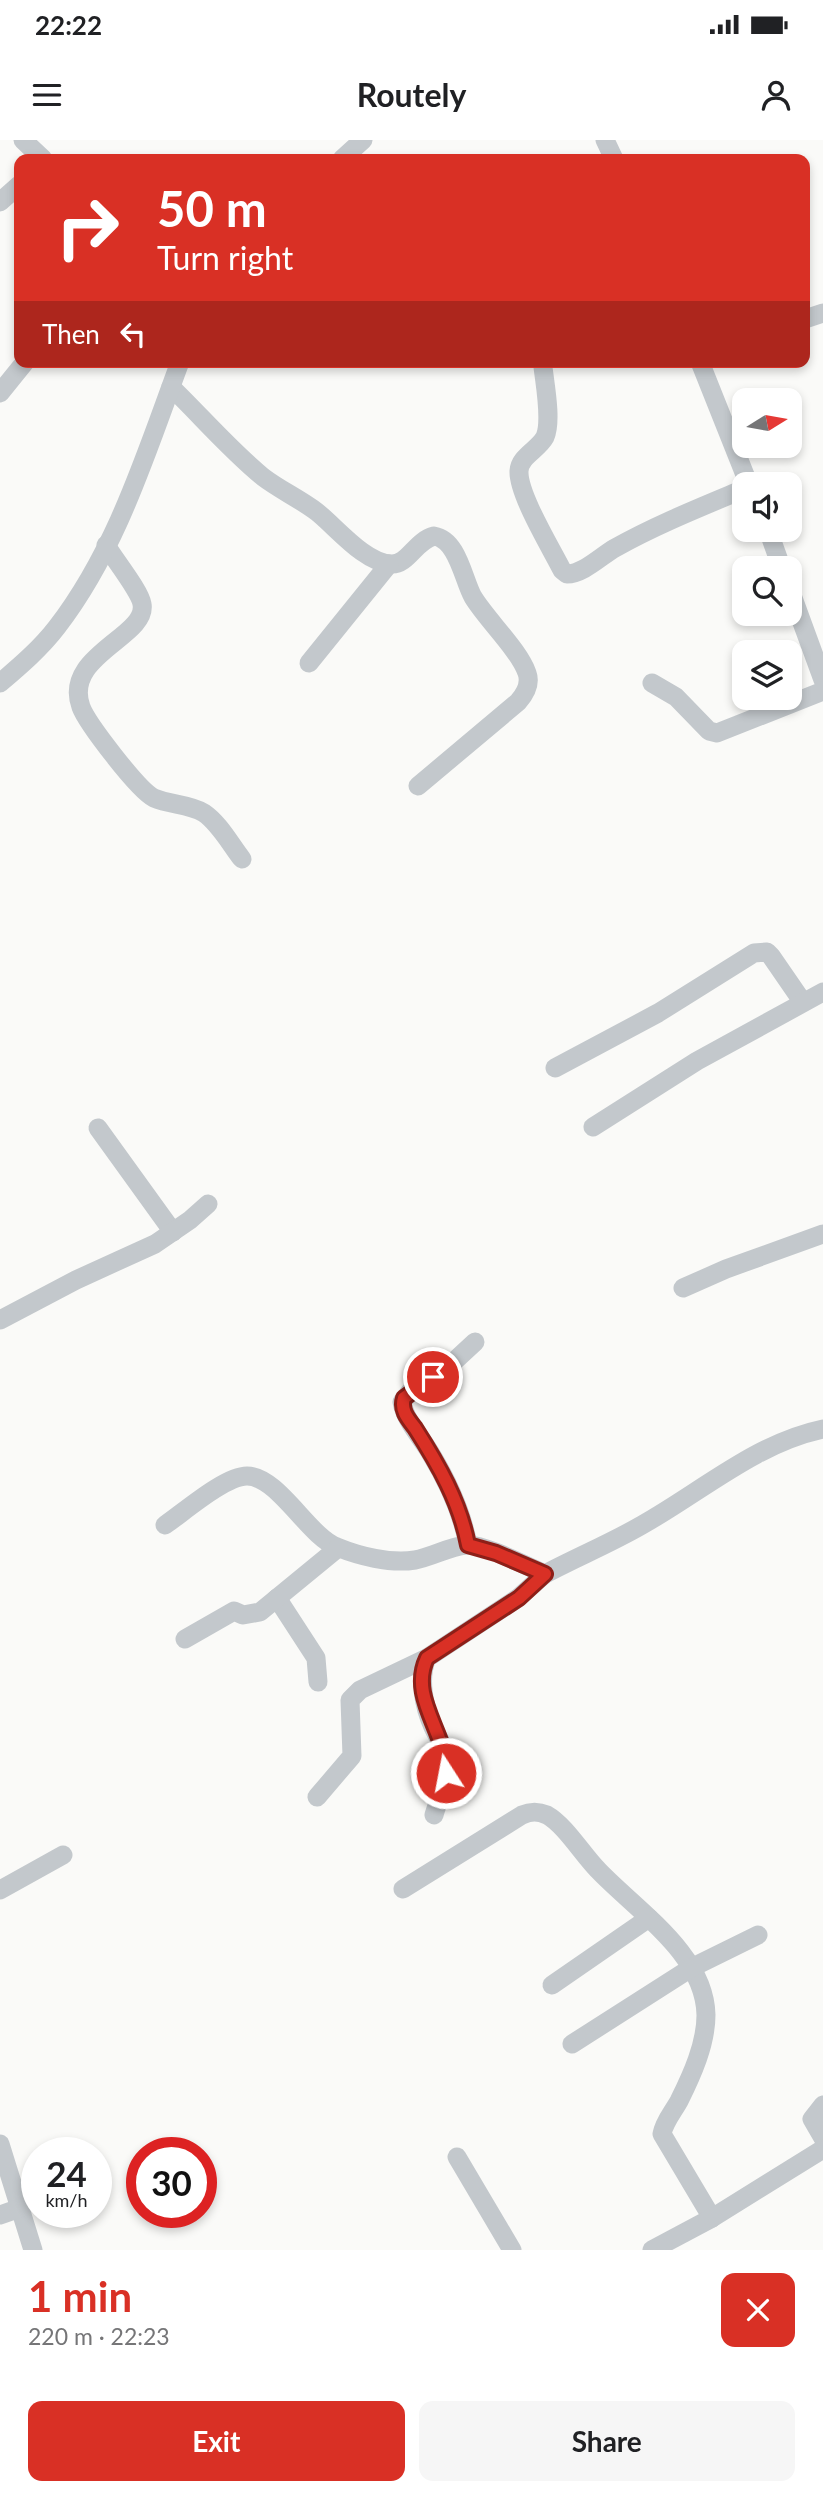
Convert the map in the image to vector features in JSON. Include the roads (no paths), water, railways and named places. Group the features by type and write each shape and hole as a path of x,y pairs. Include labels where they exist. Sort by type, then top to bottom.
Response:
{"street":[{"path":"23,140 38,154"},
{"path":"348,154 363,140"},
{"path":"0,202 14,189"},
{"path":"0,393 20,368"},
{"path":"0,683 56,628 74,602 134,489 178,368"},
{"path":"543,368 546,434 542,442 523,461 519,474 523,492 562,570 567,573 579,571 616,548 732,494"},
{"path":"702,368 745,472"},
{"path":"171,387 261,475 316,512 356,547 381,562 403,562 420,541 428,537 444,540 451,548 474,598 527,674 528,684 518,702 418,786"},
{"path":"106,545 139,597 142,612 139,619 93,662 80,679 78,695 85,715 139,787 157,800 192,808 208,816 242,859"},
{"path":"309,663 389,564"},
{"path":"802,623 823,680"},
{"path":"652,683 676,697 709,732 717,733 823,691"},
{"path":"555,1068 658,1013 754,953 767,952 771,956 802,1001"},
{"path":"593,1127 697,1061 802,1001 823,992"},
{"path":"99,1128 173,1232"},
{"path":"0,1320 76,1280 155,1244 208,1204"},
{"path":"683,1288 726,1269 823,1234"},
{"path":"468,1545 449,1487 406,1415 402,1402 409,1393 448,1367 475,1342"},
{"path":"317,1797 352,1756 350,1700 360,1690 427,1658 519,1598 545,1574 642,1525 790,1437 823,1429"},
{"path":"165,1525 222,1485 242,1476 251,1476 271,1488 328,1543 338,1548 401,1561 416,1560 468,1545 496,1553 545,1574"},
{"path":"185,1639 234,1611 243,1615 260,1612 338,1548"},
{"path":"277,1598 316,1658 318,1682"},
{"path":"427,1658 422,1675 427,1710 444,1748 446,1761 446,1773 434,1815"},
{"path":"404,1889 522,1815 538,1812 554,1819 597,1870 649,1918 698,1977 704,1995 706,2017 703,2044 662,2134 712,2218"},
{"path":"0,1890 63,1855"},
{"path":"552,1985 649,1918"},
{"path":"572,2044 691,1968 758,1935"},
{"path":"823,2105 812,2119 823,2138"},
{"path":"0,2144 4,2172 20,2208 33,2250"},
{"path":"652,2250 674,2245 712,2218 823,2149"},
{"path":"457,2157 512,2250"},
{"path":"0,2215 20,2208"}]}
